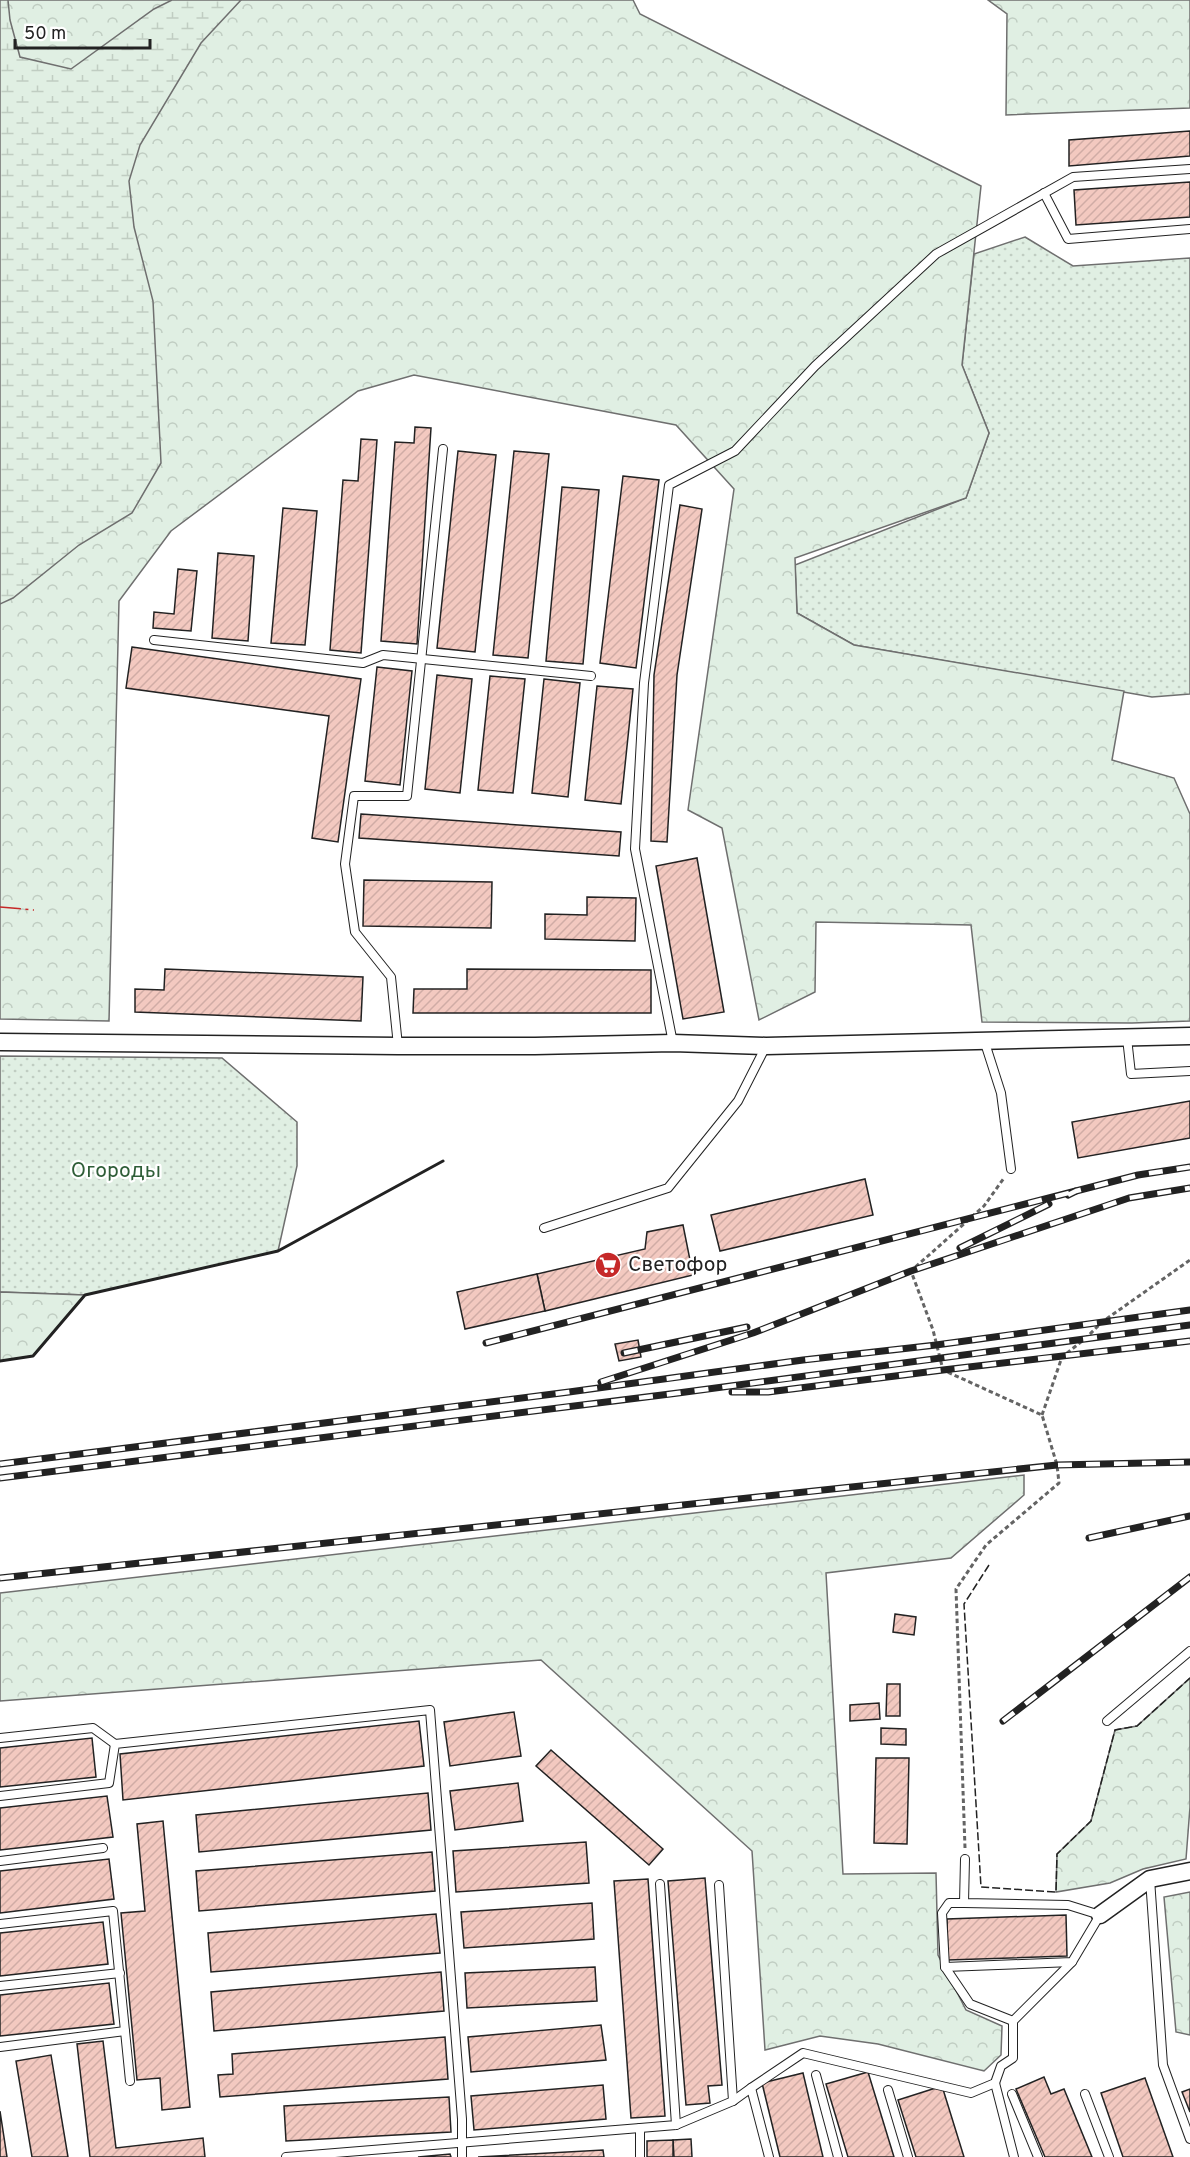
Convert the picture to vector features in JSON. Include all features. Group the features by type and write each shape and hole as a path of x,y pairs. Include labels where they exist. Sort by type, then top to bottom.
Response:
{"street":[{"path":"0,1042 398,1046 673,1043 766,1046 1190,1036"},
{"path":"1100,1915 1150,1879 1190,1871"}],"lane":[{"path":"673,1043 635,849 644,683 669,485 735,451 815,366 936,254 1073,177 1190,170"},
{"path":"1044,193 1068,239 1190,229"},
{"path":"398,1046 392,977 355,932 345,864 354,796 407,796 443,449"},
{"path":"154,640 363,663 383,655 591,676"},
{"path":"1127,1038 1131,1074 1190,1071"},
{"path":"984,1040 1001,1093 1011,1169"},
{"path":"544,1228 668,1188 738,1101 766,1046"},
{"path":"1107,1721 1190,1651"},
{"path":"0,1738 93,1728 115,1744 430,1710 462,2119 462,2157"},
{"path":"0,1796 109,1784 115,1744"},
{"path":"0,1861 103,1848"},
{"path":"964,1903 965,1859"},
{"path":"1150,1879 1163,2065 1190,2139"},
{"path":"660,1884 676,2125"},
{"path":"719,1885 733,2101"},
{"path":"1013,2021 970,2004 945,1967 942,1913 949,1903 1068,1905 1100,1915 1072,1962 1013,2021 1013,2058 1002,2066 995,2083 1014,2157"},
{"path":"0,1924 113,1911 130,2081"},
{"path":"945,1967 1072,1962"},
{"path":"0,1986 120,1972"},
{"path":"0,2047 125,2031"},
{"path":"286,2157 676,2125 733,2101 803,2053 971,2093 995,2083"},
{"path":"816,2075 838,2157"},
{"path":"751,2088 769,2157"},
{"path":"888,2090 908,2157"},
{"path":"1012,2094 1038,2157"},
{"path":"1085,2094 1109,2157"},
{"path":"639,2128 640,2157"}],"path":[{"path":"1011,1169 984,1206 911,1271 933,1330 943,1370 1042,1415"},
{"path":"965,1859 956,1589 986,1545 1059,1484 1057,1465 1042,1415 1062,1356 1086,1338 1102,1322 1190,1260"}],"green space":[{"path":"0,0 633,0 640,14 981,186 962,365 989,433 966,498 795,558 797,613 854,645 1124,691 1112,760 1174,778 1190,814 1190,1021 982,1022 971,925 816,922 815,992 759,1020 722,828 688,810 734,489 676,425 414,375 358,391 171,531 119,601 109,1021 0,1019"},
{"path":"0,0 8,0 10,20 20,57 71,69 154,9 172,0 241,0 201,43 140,145 129,181 134,227 153,301 161,463 132,513 79,545 13,598 0,604"},
{"path":"988,0 1190,0 1190,108 1006,115 1007,14"},
{"path":"1025,237 1073,266 1190,258 1190,694 1152,697 854,645 797,613 795,565 966,498 989,433 962,365 974,254"},
{"name":"Огороды","path":"0,1056 222,1058 297,1122 297,1166 278,1251 85,1295 0,1292"},
{"path":"0,1292 85,1295 33,1356 0,1361"},
{"path":"1024,1475 1024,1495 951,1558 826,1573 843,1874 936,1873 938,1955 966,2010 1002,2026 1001,2055 984,2071 878,2044 820,2036 765,2050 752,1851 541,1660 0,1701 0,1593"},
{"path":"1190,1678 1190,1807 1186,1859 1143,1869 1110,1883 1056,1892 1057,1854 1091,1821 1115,1730 1137,1726"},
{"path":"1190,1892 1190,2035 1176,2032 1164,1897"}],"building":[{"path":"1190,131 1190,156 1069,166 1069,140"},
{"path":"1190,182 1190,217 1076,225 1074,190"},
{"path":"415,427 431,428 417,644 381,641 395,442 414,443"},
{"path":"361,439 377,440 361,653 330,650 343,480 358,481"},
{"path":"458,451 496,455 475,652 437,648"},
{"path":"514,451 549,454 528,658 493,655"},
{"path":"623,476 659,480 636,668 600,663"},
{"path":"562,487 599,490 583,664 546,661"},
{"path":"680,505 702,509 677,675 667,842 651,841 654,675"},
{"path":"283,508 317,511 305,645 271,643"},
{"path":"218,553 254,556 248,641 212,638"},
{"path":"178,569 197,571 191,631 153,628 154,612 174,614"},
{"path":"132,647 361,679 338,842 312,838 329,716 126,688"},
{"path":"377,667 412,671 400,785 365,781"},
{"path":"437,675 472,679 460,793 425,789"},
{"path":"490,676 525,679 513,793 478,790"},
{"path":"544,679 580,683 568,797 532,793"},
{"path":"597,686 633,689 621,804 585,800"},
{"path":"361,814 621,832 619,856 359,838"},
{"path":"697,858 724,1012 683,1019 656,866"},
{"path":"364,880 492,882 491,928 363,926"},
{"path":"587,897 636,898 635,941 545,939 545,914 587,915"},
{"path":"165,969 363,977 361,1021 135,1012 135,989 164,990"},
{"path":"467,969 651,970 651,1013 413,1013 414,989 467,989"},
{"path":"1190,1101 1190,1138 1078,1158 1072,1122"},
{"path":"865,1179 873,1215 720,1251 711,1215"},
{"path":"683,1225 693,1275 545,1311 537,1274 645,1249 647,1232"},
{"path":"537,1274 545,1311 465,1329 457,1292"},
{"path":"638,1340 641,1357 619,1361 615,1344"},
{"path":"895,1614 916,1617 914,1635 893,1632"},
{"path":"887,1684 900,1684 900,1716 886,1716"},
{"path":"879,1703 880,1719 850,1721 850,1705"},
{"path":"514,1712 521,1756 450,1766 444,1722"},
{"path":"419,1721 424,1766 123,1800 120,1754"},
{"path":"881,1728 906,1729 906,1745 881,1744"},
{"path":"92,1738 96,1777 0,1787 0,1748"},
{"path":"551,1750 663,1849 649,1865 536,1766"},
{"path":"876,1758 909,1758 907,1844 874,1843"},
{"path":"518,1783 523,1821 455,1830 450,1791"},
{"path":"428,1793 431,1830 199,1852 196,1815"},
{"path":"107,1796 113,1837 0,1850 0,1808"},
{"path":"163,1821 190,2107 162,2110 160,2078 137,2080 121,1913 145,1911 137,1824"},
{"path":"586,1842 589,1883 456,1892 453,1851"},
{"path":"432,1852 435,1891 199,1911 196,1871"},
{"path":"109,1859 114,1899 0,1913 0,1871"},
{"path":"705,1878 722,2085 708,2086 710,2103 686,2105 668,1881"},
{"path":"648,1879 665,2116 631,2118 614,1881"},
{"path":"592,1903 594,1939 464,1948 461,1912"},
{"path":"436,1914 440,1953 211,1972 208,1933"},
{"path":"1066,1915 1067,1956 948,1960 947,1919"},
{"path":"103,1922 108,1964 0,1976 0,1933"},
{"path":"595,1967 597,2001 467,2008 465,1973"},
{"path":"441,1972 444,2011 214,2031 211,1992"},
{"path":"109,1983 114,2024 0,2036 0,1995"},
{"path":"601,2025 606,2060 471,2072 468,2037"},
{"path":"445,2037 448,2079 220,2097 218,2075 233,2074 232,2054"},
{"path":"103,2041 116,2148 203,2138 205,2157 90,2157 77,2044"},
{"path":"51,2055 68,2157 32,2157 16,2061"},
{"path":"868,2072 894,2157 848,2157 826,2084"},
{"path":"803,2073 823,2157 780,2157 762,2083"},
{"path":"1044,2077 1051,2094 1064,2089 1092,2157 1045,2157 1016,2089"},
{"path":"1145,2078 1173,2157 1123,2157 1101,2093"},
{"path":"603,2085 606,2119 474,2130 471,2096"},
{"path":"942,2086 964,2157 916,2157 898,2100"},
{"path":"1190,2089 1190,2112 1182,2092"},
{"path":"449,2097 451,2132 286,2141 284,2106"},
{"path":"0,2111 7,2157 0,2157"},
{"path":"691,2139 692,2157 674,2157 673,2140"},
{"path":"673,2140 673,2157 647,2157 647,2141"},
{"path":"603,2150 604,2157 478,2157"},
{"path":"450,2154 451,2157 418,2157"}],"railway":[{"path":"1068,1195 1138,1175 1190,1167"},
{"path":"601,1382 753,1333 911,1271 1129,1198 1190,1188"},
{"path":"486,1343 1076,1191"},
{"path":"960,1248 1049,1204"},
{"path":"0,1464 803,1360 936,1345 1190,1310"},
{"path":"0,1478 678,1393 1190,1325"},
{"path":"624,1353 747,1327"},
{"path":"732,1392 768,1392 1190,1341"},
{"path":"0,1578 1057,1465 1190,1462"},
{"path":"1089,1538 1190,1516"},
{"path":"1003,1721 1190,1577"}],"fence":[{"path":"989,1565 964,1604 981,1887 1056,1892 1057,1854 1091,1821 1115,1730 1137,1726 1190,1678"}],"wall":[{"path":"0,1361 33,1356 85,1295 278,1251 443,1161"}],"power":[{"path":"0,907 34,910"}],"place":[{"name":"Светофор","path":"608,1265"}]}
